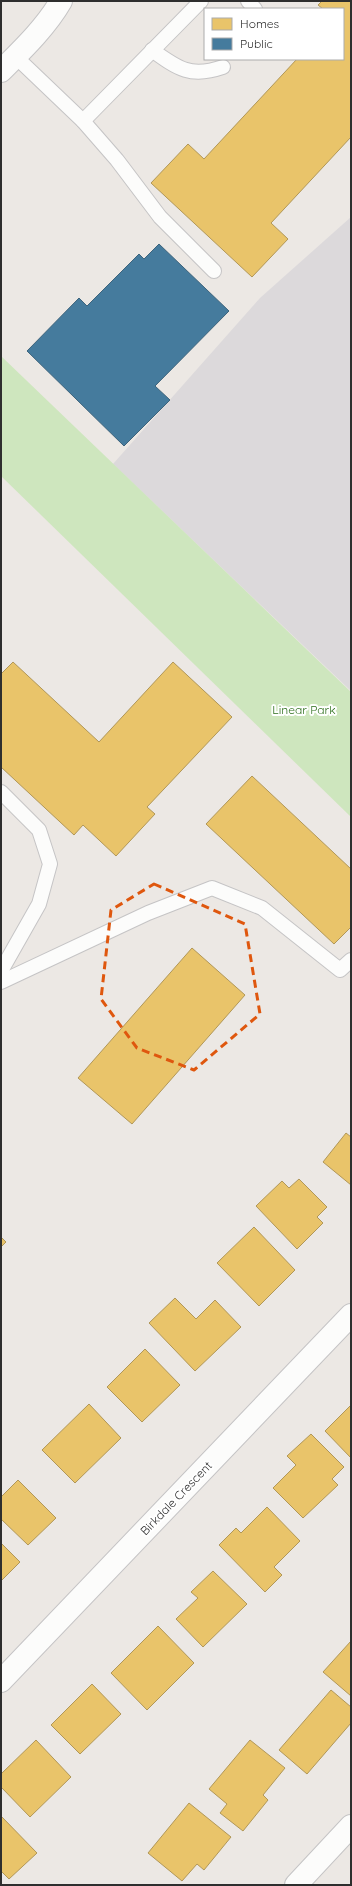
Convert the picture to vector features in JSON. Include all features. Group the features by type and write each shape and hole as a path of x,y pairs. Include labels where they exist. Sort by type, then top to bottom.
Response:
{"street":[{"path":"8,64 55,11 61,1"},
{"name":"Birkdale Crescent","path":"1,1681 351,1315"},
{"path":"296,1885 351,1826"}],"lane":[{"path":"83,121 201,1"},
{"path":"152,50 176,67 193,72 208,72 223,67"},
{"path":"8,64 83,121 117,160 160,217 214,271"},
{"path":"1,792 39,830 50,864 39,904 1,972"},
{"path":"1,982 148,913 212,888 262,908 340,970 351,960"}],"highlighted area":[{"path":"154,884 245,924 260,1014 194,1070 137,1048 101,999 111,910"}],"shaded area":[{"path":"351,217 351,691 113,464 260,298"}],"green space":[{"name":"Linear Park","path":"1,356 351,692 351,817 1,476"}],"building: Homes":[{"path":"322,1 351,1 351,137 271,223 288,239 252,277 151,183 188,144 204,159 296,60 344,60 344,8 322,8 318,5"},
{"path":"13,662 99,742 173,662 232,717 147,807 155,814 116,856 83,825 74,835 1,767 1,674"},
{"path":"252,776 351,869 351,927 334,944 206,824"},
{"path":"192,948 245,995 132,1124 78,1078"},
{"path":"346,1133 351,1137 351,1185 323,1162"},
{"path":"299,1179 327,1207 317,1217 323,1223 297,1249 256,1206 282,1181 289,1188"},
{"path":"254,1227 295,1270 259,1306 217,1263"},
{"path":"1,1237 6,1242 1,1247"},
{"path":"175,1298 196,1319 215,1300 241,1327 195,1371 149,1323"},
{"path":"145,1349 180,1385 142,1422 107,1387"},
{"path":"89,1404 121,1438 75,1483 42,1450"},
{"path":"351,1405 351,1458 325,1431"},
{"path":"311,1434 344,1467 332,1479 338,1485 303,1518 273,1488 296,1465 287,1456"},
{"path":"18,1480 56,1518 28,1545 1,1519 1,1497"},
{"path":"267,1507 300,1541 274,1567 282,1575 265,1592 219,1545 236,1528 241,1533"},
{"path":"1,1543 20,1562 1,1581"},
{"path":"213,1571 247,1604 203,1647 176,1619 198,1598 191,1592"},
{"path":"158,1626 194,1663 147,1710 111,1673"},
{"path":"351,1641 351,1696 323,1672"},
{"path":"92,1684 121,1714 80,1754 51,1725"},
{"path":"331,1690 351,1707 351,1723 307,1774 279,1750"},
{"path":"36,1740 71,1777 30,1817 1,1787 1,1774"},
{"path":"250,1740 285,1768 263,1795 268,1800 243,1831 220,1813 227,1804 209,1789"},
{"path":"189,1803 231,1837 204,1870 197,1864 182,1881 148,1853"},
{"path":"1,1816 37,1853 9,1879 1,1871"}],"building: Public":[{"path":"159,244 229,311 155,386 170,400 124,446 27,351 79,298 87,306 139,254 144,259"}]}
